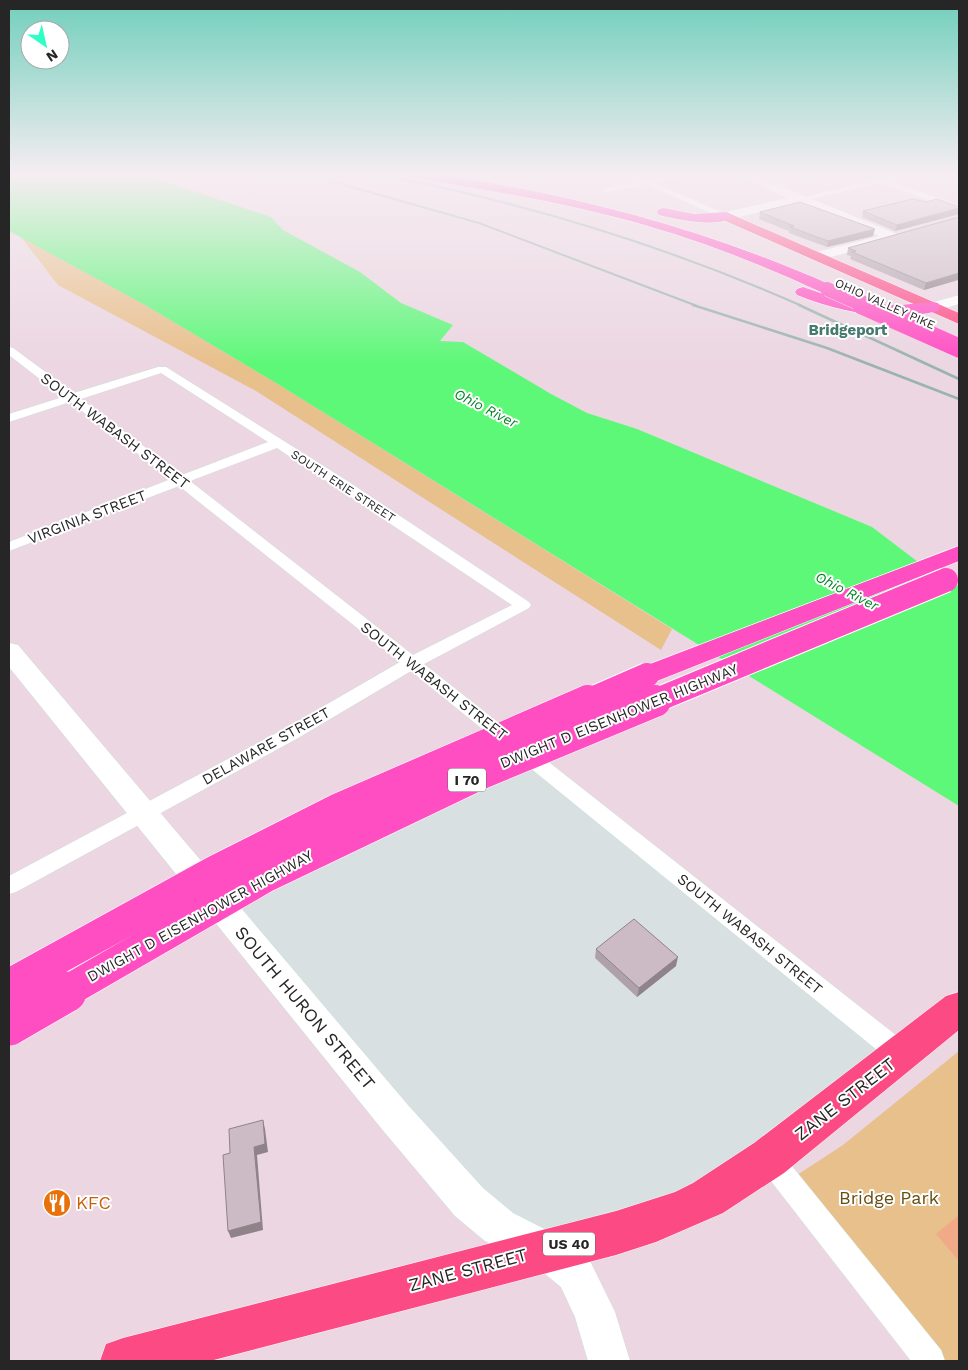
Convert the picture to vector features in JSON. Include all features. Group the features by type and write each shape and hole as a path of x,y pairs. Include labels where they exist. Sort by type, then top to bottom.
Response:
{"highway":[{"path":"682,237 811,296 830,302 881,310 909,311 932,307"},
{"name":"OHIO VALLEY PIKE","path":"694,237 834,287 959,348"},
{"name":"OHIO VALLEY PIKE","path":"711,237 740,246 834,287 959,337"},
{"name":"I 70","path":"942,574 959,553"},
{"name":"DWIGHT D EISENHOWER HIGHWAY","path":"9,985 208,876 337,810 647,675 942,574"},
{"name":"DWIGHT D EISENHOWER HIGHWAY","path":"9,1025 266,876 400,811 479,774 942,574"}],"main road":[{"path":"774,237 959,319"},
{"name":"ZANE STREET","path":"123,1361 616,1233 672,1214 708,1198 769,1158 902,1055 959,1008"}],"street":[{"path":"818,256 890,237"},
{"path":"932,307 959,299"},
{"name":"SOUTH WABASH STREET","path":"9,350 180,480 412,663 902,1055"},
{"name":"SOUTH ERIE STREET","path":"70,398 162,369 523,605"},
{"path":"9,418 70,398"},
{"name":"VIRGINIA STREET","path":"9,547 276,443"},
{"name":"DELAWARE STREET","path":"9,886 292,733 412,663 523,605"},
{"name":"SOUTH HURON STREET","path":"9,651 394,1116 469,1202 499,1227 545,1250 563,1261 575,1273 594,1312 609,1361"},
{"path":"769,1158 930,1361"}],"shaded area":[{"path":"538,764 902,1055 708,1198 521,1239 229,917 298,879 416,820"},
{"path":"959,1215 959,1261 936,1234"}],"green space":[{"path":"21,237 145,305 276,383 672,629 661,650 256,391 58,285"},
{"name":"Bridge Park","path":"959,1051 959,1361 930,1361 788,1181 843,1145"}],"water":[{"name":"Ohio River","path":"20,237 296,237 360,272 401,303 453,325 440,341 463,342 587,413 637,429 872,527 951,587 959,585 959,806 276,383 145,305"}],"building":[{"path":"817,237 844,237 828,241"},
{"path":"888,237 959,237 959,273 926,283 852,252 856,251 848,248"},
{"path":"634,919 678,957 639,988 596,949"},
{"path":"263,1120 265,1144 254,1147 261,1222 228,1231 223,1155 230,1153 229,1129"}],"railway":[{"path":"516,237 697,306"},
{"path":"622,237 697,263 802,306"},
{"path":"693,305 827,348 959,399"},
{"path":"799,305 959,379"}],"place":[{"name":"KFC","path":"57,1203"}],"district":[{"name":"Bridgeport","path":"848,330"}]}
